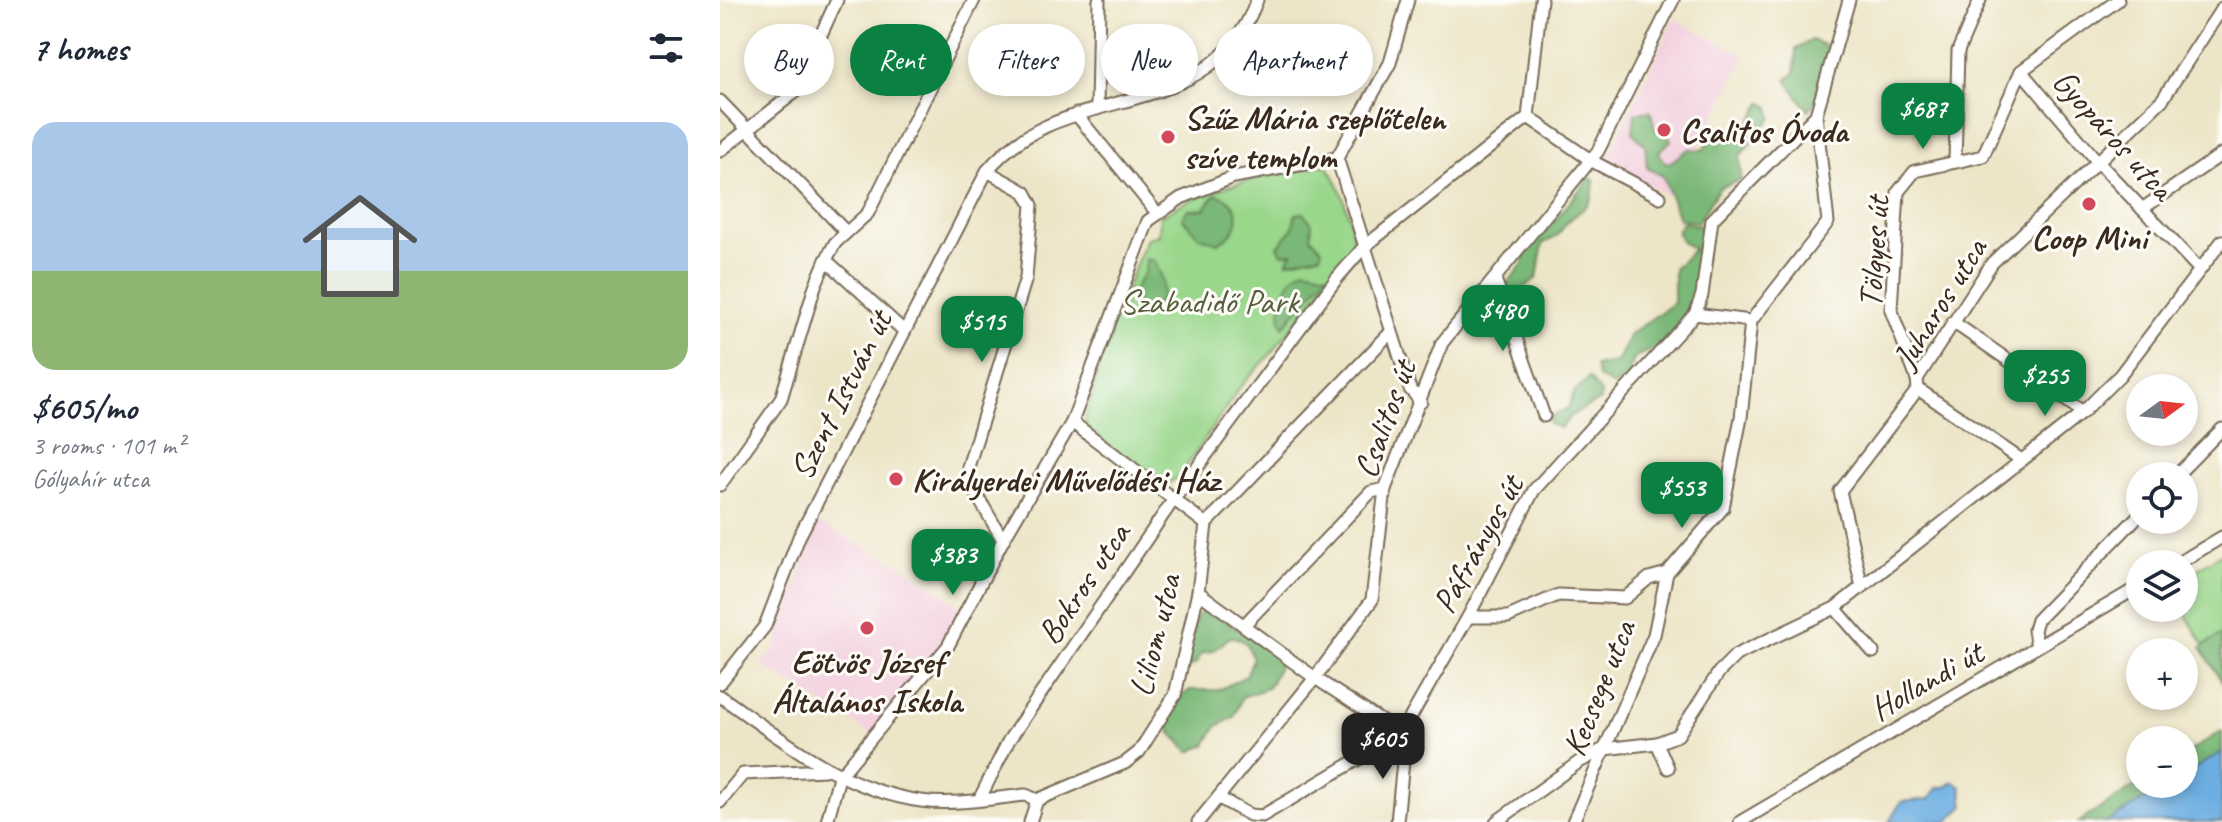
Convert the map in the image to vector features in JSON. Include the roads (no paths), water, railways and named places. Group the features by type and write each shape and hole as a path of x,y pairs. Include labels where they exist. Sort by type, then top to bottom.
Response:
{"street":[{"path":"720,151 794,93 837,0"},
{"path":"1097,109 1099,0"},
{"name":"Szent István út","path":"720,683 765,626 793,549 987,171 1021,137 1076,114 1163,92 1202,73 1235,42 1248,24 1257,0"},
{"path":"1408,0 1390,63 1337,158 1410,389 1421,402"},
{"path":"1541,0 1528,117 1592,161 1660,197"},
{"name":"Csalitos út","path":"1198,822 1315,678 1372,600 1385,489 1442,343 1592,161 1608,136 1673,0"},
{"path":"1468,617 1508,617 1558,595 1625,598 1649,578 1667,573 1723,508 1741,418 1751,321 1828,222 1816,115 1848,0"},
{"path":"1955,162 1958,51 1980,0"},
{"name":"Tölgyes út","path":"1918,384 1891,310 1898,192 1915,171 1983,156 2021,71 2118,0"},
{"path":"720,485 781,399 815,286 826,260 846,232 858,226 868,213 968,3"},
{"name":"Juharos utca","path":"1862,587 1840,491 1918,384 1953,322 2004,248 2162,100 2222,8"},
{"name":"Gyopáros utca","path":"2021,71 2098,162 2199,269"},
{"path":"720,101 846,232"},
{"path":"1076,114 1157,213"},
{"name":"Páfrányos út","path":"1219,798 1250,815 1262,816 1401,734 1468,617 1534,490 1695,314 1702,295 1712,220 1816,115"},
{"name":"Bokros utca","path":"980,798 1009,740 1174,499 1364,247 1528,117"},
{"path":"2142,209 2222,154"},
{"path":"827,822 839,777 948,646 1003,540 1072,422 1142,231 1157,213 1195,192 1234,177 1337,158"},
{"path":"987,171 1025,192 1032,205 1026,278 968,467 971,485 1003,540"},
{"path":"1496,822 1579,762 1604,749 1657,743 1678,735 1719,672 1736,655 1835,608 2083,412 2120,375 2199,269 2220,248"},
{"path":"826,260 904,331"},
{"path":"1495,279 1544,416"},
{"path":"1695,314 1751,321"},
{"path":"1953,322 2083,412"},
{"path":"1072,422 1206,524 1391,332"},
{"path":"1918,384 2020,459"},
{"path":"2190,462 2222,429"},
{"path":"1244,625 1371,492 1385,489"},
{"name":"Liliom utca","path":"720,696 839,777 924,802 1026,795 1037,800 1125,763 1139,752 1175,695 1198,592 1206,524"},
{"path":"2037,647 2034,630 2037,620 2126,528"},
{"path":"2198,551 2222,537"},
{"name":"Kecsege utca","path":"1573,822 1654,635 1667,573"},
{"path":"1198,592 1315,678 1401,734 1405,741 1397,822"},
{"name":"Hollandi út","path":"1740,822 2126,594"},
{"path":"1835,608 1873,652"},
{"path":"1657,743 1668,768"},
{"path":"720,802 743,774 825,770"},
{"path":"1030,822 1037,800"}],"water":[{"path":"2222,752 2222,822 2108,822 2147,798 2198,798 2198,767"},
{"path":"1953,781 1961,787 1964,806 1947,822 1889,822 1901,802 1929,799 1937,788 1948,786"}],"place":[{"name":"Csalitos Óvoda","path":"1664,130"},
{"name":"Szűz Mária szeplőtelen szíve templom","path":"1168,137"},
{"name":"Coop Mini","path":"2089,204"},
{"name":"Királyerdei Művelődési Ház","path":"896,479"},
{"name":"Eötvös József Általános Iskola","path":"867,628"}],"park label":[{"name":"Szabadidő Park","path":"1209,301"}]}
